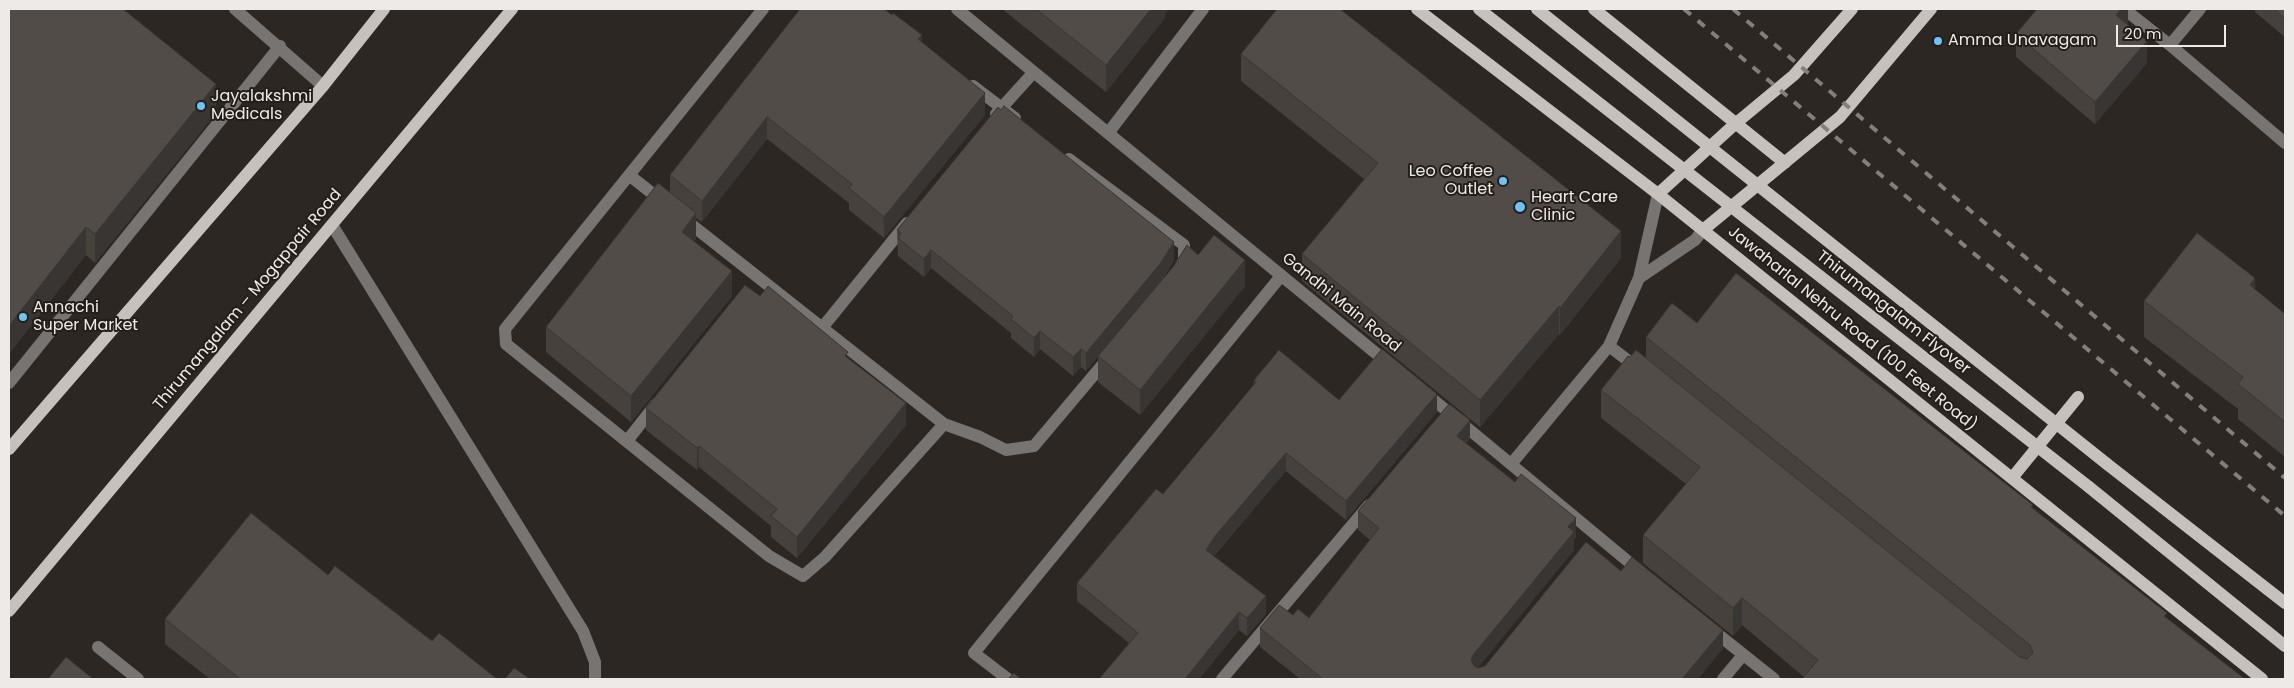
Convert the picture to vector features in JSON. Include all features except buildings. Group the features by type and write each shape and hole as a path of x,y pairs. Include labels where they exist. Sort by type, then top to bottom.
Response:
{"main road":[{"path":"9,449 322,86 384,9"},
{"name":"Thirumangalam – Mogappair Road","path":"9,611 512,9"},
{"name":"Jawaharlal Nehru Road (100 Feet Road)","path":"1417,9 1658,194 2262,679"},
{"name":"Thirumangalam Flyover","path":"1479,9 2088,487 2285,646"},
{"name":"Thirumangalam Flyover","path":"1537,9 2107,464 2285,603"},
{"path":"1594,9 1785,163"},
{"path":"1658,194 1735,124 1794,76 1852,9"},
{"path":"1703,230 1840,117 1931,9"},
{"path":"2012,478 2078,397"}],"street":[{"path":"235,9 280,46 322,86"},
{"path":"763,9 505,329 506,344 769,556 802,576 825,557 944,424"},
{"name":"Gandhi Main Road","path":"957,9 1402,374"},
{"path":"1109,132 1202,9"},
{"path":"2124,9 2170,45 2285,143"},
{"path":"2170,45 2200,9"},
{"path":"9,383 280,46"},
{"path":"988,123 1033,73"},
{"path":"963,79 1025,126"},
{"path":"1057,150 1184,245 1184,260 1176,274"},
{"path":"629,175 754,281 822,328 944,424 980,437 1006,450 1034,446 1116,348"},
{"path":"1512,463 1609,346 1639,278 1658,194"},
{"path":"822,328 914,214"},
{"path":"332,225 584,631 595,662 595,679"},
{"path":"1639,278 1695,240 1703,230"},
{"path":"1008,679 974,653 1281,276"},
{"path":"1609,346 1648,377"},
{"path":"1417,386 1444,415 1512,463 1593,540 1650,580"},
{"path":"627,441 664,394"},
{"path":"1222,679 1378,493"},
{"path":"1696,617 1774,679"},
{"path":"98,647 138,679"},
{"path":"1723,679 1743,655"}],"railway":[{"path":"1684,9 2285,516"},
{"path":"1733,9 2285,478"}],"place":[{"name":"Amma Unavagam","path":"1938,41"},
{"name":"Jayalakshmi Medicals","path":"201,106"},
{"name":"Leo Coffee Outlet","path":"1503,181"},
{"name":"Heart Care Clinic","path":"1520,207"},
{"name":"Annachi Super Market","path":"23,317"}]}
